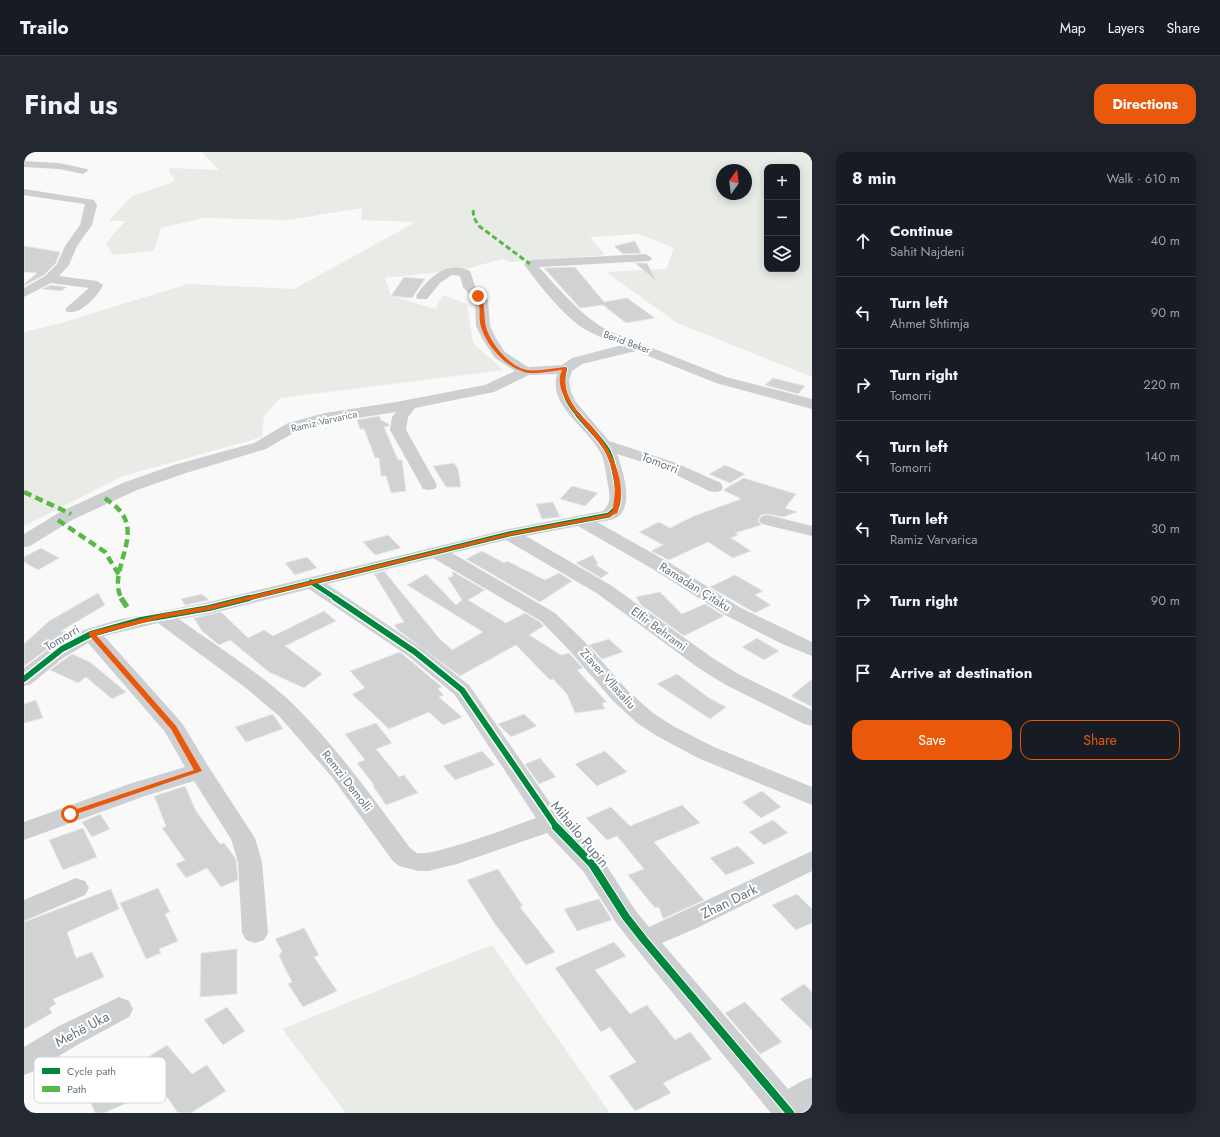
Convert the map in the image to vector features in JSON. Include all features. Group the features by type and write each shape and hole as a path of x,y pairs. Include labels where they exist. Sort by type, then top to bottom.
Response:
{"street":[{"path":"24,164 59,166 83,171"},
{"path":"24,192 45,197 84,200 90,202 91,205 86,225 71,246 63,266 49,279 24,293"},
{"name":"Berid Beker","path":"646,258 530,264 563,302 586,324 604,334 638,346 716,379 812,404"},
{"path":"422,296 441,275 457,271 466,274 469,287 481,300 483,326 490,340 500,355 509,362 526,371"},
{"path":"49,279 97,285 93,292 72,309"},
{"name":"Ramiz Varvarica","path":"24,542 66,516 132,486 180,469 260,446 294,426 326,418 409,405 456,394 489,389 526,371 565,369 577,361 638,346"},
{"name":"Tomorri","path":"24,679 52,656 74,642 91,634 162,616 209,608 508,534 609,515 615,512 617,507 618,485 609,453 571,406 562,382 562,375 565,369"},
{"path":"409,405 400,417 398,430 429,485"},
{"name":"Tomorri","path":"603,444 670,466 715,487"},
{"name":"Ramadan Çitaku","path":"580,520 663,567 734,612 786,639 812,650"},
{"path":"768,520 812,531"},
{"name":"Elfir Behrami","path":"508,534 605,590 720,672 812,719"},
{"name":"Ziaver Vllasaliu","path":"436,552 530,605 552,620 577,645 624,700 665,732 720,760 812,797"},
{"name":"Mihailo Pupin","path":"311,582 415,652 462,690 551,822 592,864 626,917 644,940 788,1110 812,1090"},
{"name":"Remzi Demolli","path":"162,616 253,683 287,711 340,771 401,854 408,859 418,862 428,862 448,857 551,822"},
{"path":"91,634 174,728 199,771 243,838 250,862 255,933"},
{"path":"24,832 137,790 199,771"},
{"name":"Zhan Dark","path":"644,940 688,921 812,860"},
{"path":"24,911 76,888"},
{"name":"Mehë Uka","path":"24,1062 69,1035 119,1009"}],"shaded area":[{"path":"202,152 812,152 812,377 677,323 606,272 666,269 674,248 638,234 590,237 605,255 510,262 502,259 466,269 385,278 391,296 435,309 443,295 467,304 473,343 503,370 280,398 264,416 262,437 123,476 24,526 24,332 61,323 188,284 294,289 416,222 361,220 362,208 288,220 204,218 161,228 154,251 113,255 106,243 125,221 109,221 133,196 175,180 169,172 170,168 219,170"},
{"path":"492,945 610,1113 346,1113 282,1029"}],"building":[{"path":"635,241 641,253 623,254 614,246"},
{"path":"24,246 60,252 56,263 44,275 24,286 24,284 37,273 24,272"},
{"path":"635,263 647,263 656,280 655,280"},
{"path":"575,267 604,302 627,298 655,318 626,323 603,305 580,308 544,268"},
{"path":"404,277 425,279 412,298 391,296"},
{"path":"51,285 67,287 61,291 42,289"},
{"path":"773,378 805,386 798,394 765,385"},
{"path":"379,416 381,420 389,424 389,426 384,427 398,460 402,460 406,491 391,493 386,476 381,476 379,458 375,458 364,429 360,429 357,420"},
{"path":"454,463 458,469 461,487 446,487 433,466"},
{"path":"725,465 745,474 730,483 709,474"},
{"path":"744,478 796,494 785,508 797,512 783,517 768,514 761,515 758,520 761,525 735,533 738,535 731,538 751,551 733,558 708,542 669,560 651,551 663,545 639,532 659,522 670,528 694,516 741,499 723,490"},
{"path":"572,486 598,493 585,506 560,499"},
{"path":"553,502 560,517 542,519 536,504"},
{"path":"388,535 401,548 375,555 363,542"},
{"path":"41,548 59,558 38,570 24,562 24,557"},
{"path":"482,551 504,563 507,561 545,580 559,573 572,581 540,602 466,559"},
{"path":"593,555 598,564 596,565 609,573 601,578 576,563"},
{"path":"307,557 317,568 295,575 285,563"},
{"path":"384,571 439,638 452,650 483,632 407,585 426,574 456,605 462,600 448,578 453,576 452,571 485,590 468,600 506,623 525,613 540,622 544,626 529,635 561,655 569,653 583,668 577,670 607,702 602,703 605,709 575,713 567,694 553,679 550,680 516,645 460,676 398,630 394,625 404,622 374,574"},
{"path":"735,575 763,591 755,595 771,605 755,613 710,587"},
{"path":"660,592 682,614 705,604 724,616 684,636 641,605 636,597"},
{"path":"98,593 105,605 61,631 69,633 24,666 24,644 49,621"},
{"path":"202,594 209,600 185,605 181,599"},
{"path":"324,611 336,621 285,646 322,674 304,688 269,672 230,640 219,645 202,631 194,618 221,612 248,638 264,630 273,636"},
{"path":"757,638 779,651 764,660 742,647"},
{"path":"609,639 623,652 602,659 589,645"},
{"path":"400,652 442,687 438,689 444,695 439,697 462,717 443,725 429,712 389,729 352,694 365,688 350,671"},
{"path":"72,654 90,662 126,692 112,699 86,677 78,683 50,670"},
{"path":"677,674 709,698 726,707 710,719 657,684"},
{"path":"812,679 812,707 791,696"},
{"path":"36,700 43,718 24,723 24,704"},
{"path":"273,714 283,729 246,742 235,727"},
{"path":"524,714 537,726 511,737 498,724"},
{"path":"376,723 392,743 376,749 399,777 404,775 418,793 386,805 373,786 374,785 357,763 365,760 345,734"},
{"path":"482,751 495,765 455,780 443,766"},
{"path":"605,751 627,772 597,786 575,764"},
{"path":"540,758 556,777 539,784 525,764"},
{"path":"185,786 196,811 220,844 224,843 236,859 238,880 221,887 207,868 186,878 176,864 185,860 162,828 166,826 154,796"},
{"path":"762,791 781,807 761,818 742,802"},
{"path":"682,805 700,823 654,842 704,900 663,919 659,907 655,908 628,875 644,869 617,836 607,840 586,818 611,807 630,826"},
{"path":"100,814 110,829 92,837 82,822"},
{"path":"773,820 788,833 764,845 749,832"},
{"path":"83,828 97,857 63,870 49,840"},
{"path":"738,846 755,863 726,875 710,858"},
{"path":"498,869 523,906 520,907 555,952 526,965 495,924 467,880"},
{"path":"158,888 170,912 165,914 178,941 159,949 161,953 146,959 120,903"},
{"path":"111,889 119,909 67,932 76,958 92,952 104,977 53,999 56,1004 49,1008 52,1013 24,1029 24,922"},
{"path":"797,894 812,909 812,923 796,930 772,905"},
{"path":"599,899 612,920 577,931 564,909"},
{"path":"304,928 319,955 314,957 337,991 303,1007 288,984 292,982 279,956 282,951 275,939"},
{"path":"614,942 626,956 595,970 630,1014 647,1005 675,1040 690,1032 712,1059 663,1083 671,1093 635,1111 609,1076 636,1062 610,1027 601,1032 555,968"},
{"path":"237,949 237,994 200,997 201,953"},
{"path":"804,984 812,992 812,1030 780,999"},
{"path":"745,1002 782,1042 760,1054 725,1013"},
{"path":"227,1007 245,1031 223,1045 204,1020"},
{"path":"167,1045 192,1074 207,1065 226,1091 191,1113 178,1113 166,1096 166,1057 148,1057"},
{"path":"91,1103 127,1103 104,1113 95,1113"}],"marked path":[{"path":"473,210 474,218 479,226 530,264"},
{"path":"24,492 71,514"},
{"path":"105,498 123,515 127,523 126,542 118,585 119,594 127,607"},
{"path":"58,520 105,552 119,575"}],"cycle path":[{"path":"24,679 55,654 76,641 91,634 124,624 209,608 509,534 609,515 614,511 618,500 610,456 602,443 569,403 564,392 562,381 565,369"},
{"path":"311,582 415,652 462,690 551,822 592,864 626,917 644,940 790,1113"}],"route":[{"path":"70,814 137,790 199,771 174,728 151,700 91,634 162,616 209,608 508,534 609,515 615,512 617,507 618,485 609,453 592,430 579,417 565,395 562,382 562,375 565,369 526,371 509,362 500,355 483,326 481,300 478,296"}]}
